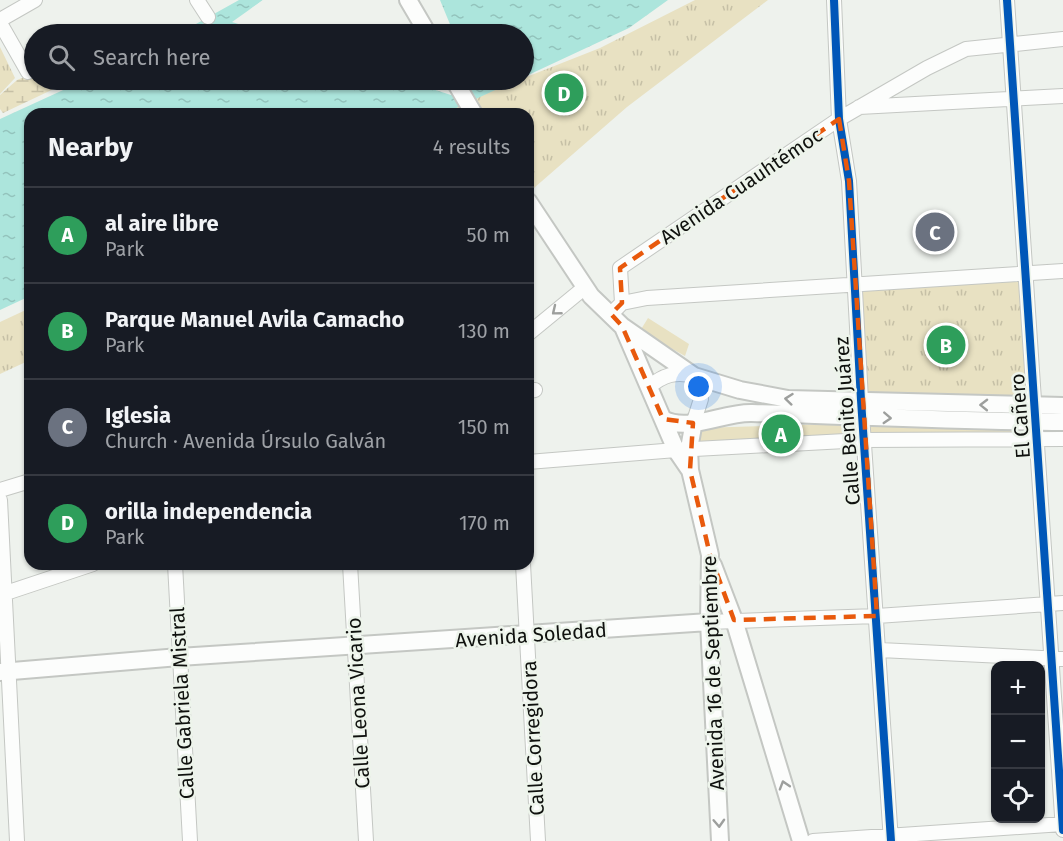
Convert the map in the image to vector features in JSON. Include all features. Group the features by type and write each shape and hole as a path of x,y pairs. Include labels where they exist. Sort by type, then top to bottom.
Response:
{"main road":[{"path":"408,0 422,24"},
{"path":"460,90 470,108"},
{"path":"534,210 584,288 694,376 740,390 788,399 945,421 1037,414 1063,406"},
{"name":"Avenida 16 de Septiembre","path":"618,314 663,419 682,449 690,470 710,555 709,622 720,841"},
{"path":"663,419 679,424 743,413 862,409"},
{"path":"1037,414 1063,422"},
{"name":"Avenida 16 de Septiembre","path":"682,449 694,421"},
{"path":"710,555 734,620 801,841"},
{"name":"Avenida Soledad","path":"4,672 179,657 527,636 709,622"}],"street":[{"path":"24,66 0,22 35,0"},
{"path":"197,0 208,17"},
{"name":"Calle Benito Juárez","path":"834,0 839,119 849,181 891,839"},
{"name":"El Cañero","path":"1008,0 1038,439 1056,604 1063,830"},
{"name":"Avenida Cuauhtémoc","path":"618,314 620,268 839,119 927,68 966,49 1063,39"},
{"path":"859,107 1063,96"},
{"path":"618,314 647,298 1063,271"},
{"path":"534,329 584,288"},
{"path":"649,387 656,380 675,373 694,376 701,399 694,421"},
{"path":"534,461 682,449 864,440 1063,439"},
{"path":"0,490 24,483"},
{"path":"0,500 4,672 17,841"},
{"path":"3,595 76,570"},
{"name":"Calle Gabriela Mistral","path":"176,570 190,841"},
{"name":"Calle Leona Vicario","path":"350,570 366,841"},
{"name":"Calle Corregidora","path":"523,570 538,841"},
{"name":"Avenida Soledad","path":"709,622 877,616 1056,604"},
{"path":"880,650 1058,660"},
{"path":"813,841 891,839 1063,824"}],"highlighted area":[{"path":"839,119 849,181 877,616 734,620 710,555 690,470 693,423 663,419 622,326 611,314 622,303 620,268"}],"green space":[{"path":"695,0 768,0 627,107 534,188 534,108 448,108 494,90 534,90 534,74 600,48"},
{"path":"0,47 15,78 0,94"},
{"path":"24,77 24,90 52,90 3,113 0,109 0,95 17,80"},
{"path":"1027,275 1034,399 864,398 856,292"},
{"path":"24,311 24,363 0,374 0,322"},
{"path":"648,318 689,344 685,356 640,331"},
{"path":"862,423 863,440 697,445 700,428"},
{"path":"864,423 1036,425 1036,437 865,439"}],"water":[{"path":"239,0 263,0 249,10 266,0 668,0 629,28 534,72 534,24 196,24"},
{"path":"63,90 495,90 456,108 24,108 24,299 0,310 0,119"}],"pier":[{"path":"263,0 440,0 450,24 238,24 232,22"},
{"path":"435,90 460,90 451,95"}],"cycle path":[{"path":"834,0 839,119 849,181 861,400 891,841"},
{"path":"1007,0 1063,830"}],"place":[{"name":"orilla independencia","path":"564,93"},
{"name":"Iglesia","path":"935,232"},
{"name":"Parque Manuel Avila Camacho","path":"946,345"},
{"name":"al aire libre","path":"781,434"}]}
